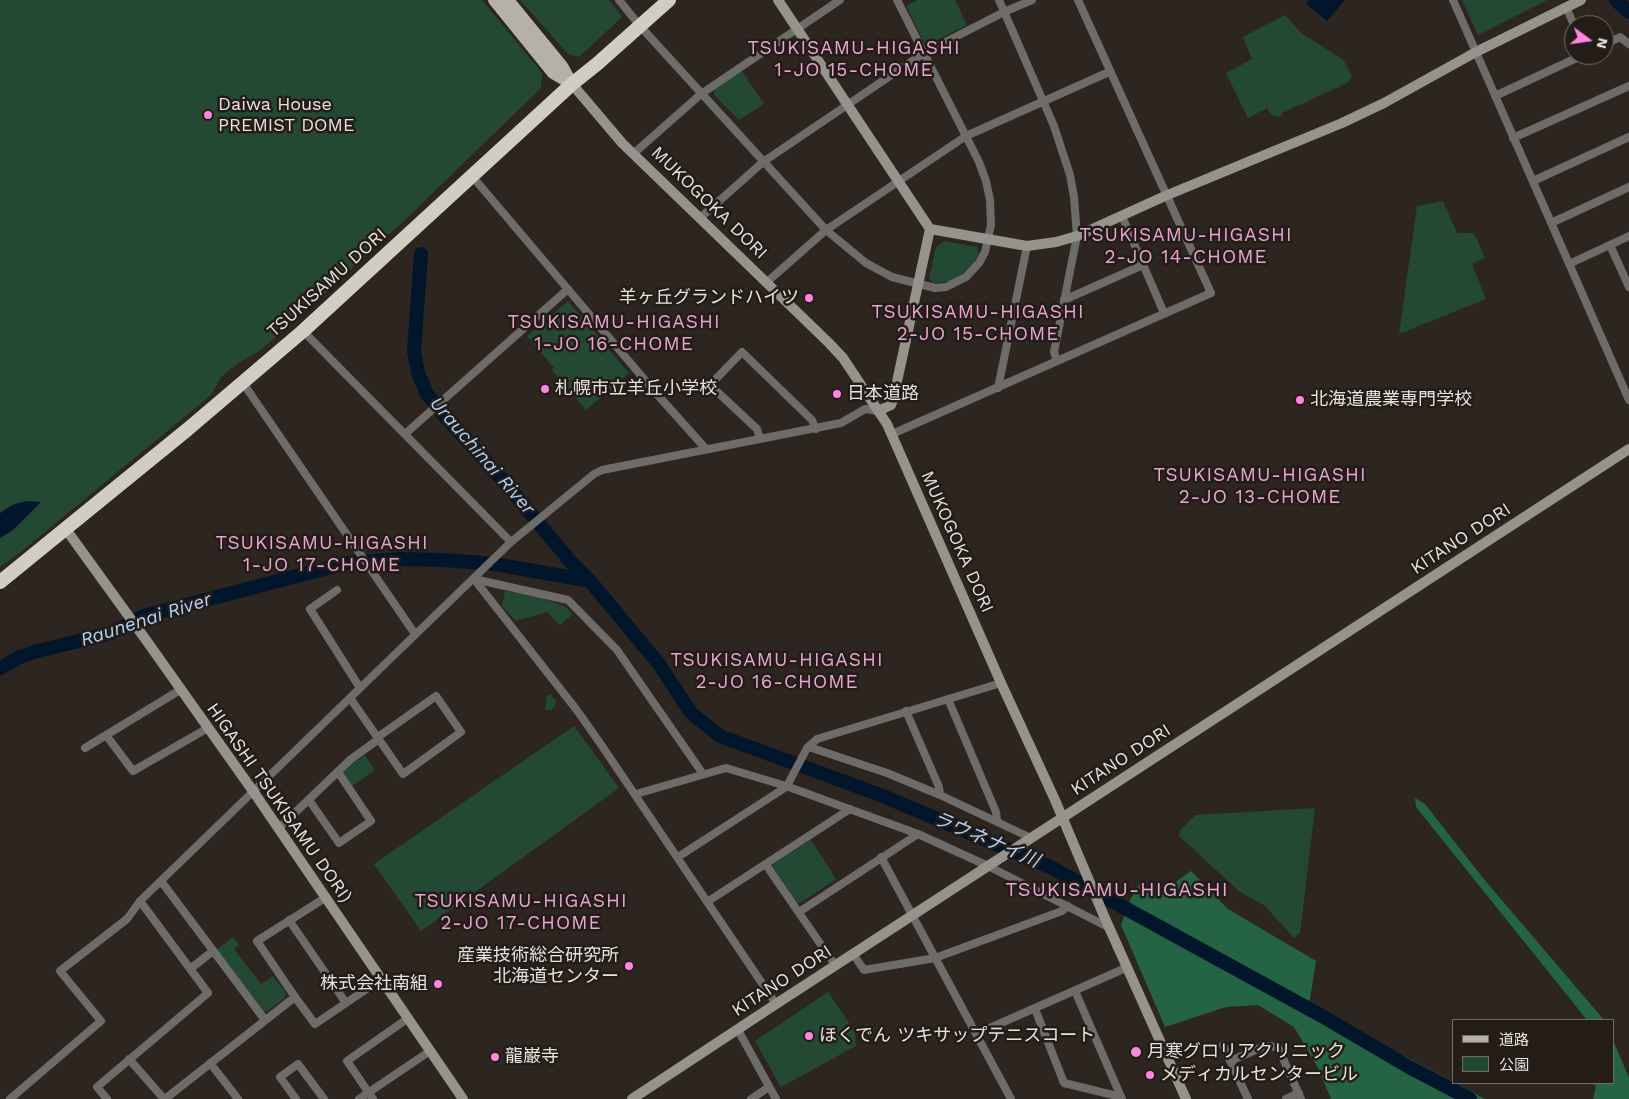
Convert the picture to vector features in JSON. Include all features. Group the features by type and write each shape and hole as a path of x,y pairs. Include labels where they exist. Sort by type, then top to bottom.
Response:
{"highway":[{"name":"TSUKISAMU DORI","path":"0,582 188,429 303,331 572,84 669,0"}],"main road":[{"path":"494,0 553,74 572,84"},
{"path":"508,0 562,66 572,84"}],"street":[{"path":"619,0 701,94 826,230 866,263 892,277 935,288 946,287 966,277 979,263 988,240 991,213 986,181 979,162 897,0"},
{"path":"10,1099 101,1021 60,971 127,918 140,901 161,880 511,542 594,474 602,470 816,429 841,423 865,409 878,411 891,405 930,229 778,0"},
{"path":"633,154 701,94 840,0"},
{"path":"999,0 1054,126 1070,175 1077,236 1054,352 1056,361"},
{"path":"700,218 763,162 924,53 1004,12 1032,0"},
{"path":"892,434 1210,294 1078,0"},
{"path":"1452,0 1569,264 1627,389 1629,400"},
{"path":"930,229 1027,246 1056,242 1077,236 1166,196 1384,104 1476,52 1581,0"},
{"path":"1566,7 1570,15"},
{"path":"1614,40 1620,37 1629,44"},
{"path":"1495,96 1564,64"},
{"path":"767,282 826,230 966,136 1110,72"},
{"name":"MUKOGOKA DORI","path":"572,84 633,154 767,282 843,358 887,424 1186,1099"},
{"path":"1513,138 1629,86"},
{"path":"1533,181 1629,137"},
{"path":"472,176 706,450"},
{"path":"1551,223 1629,187"},
{"path":"1122,216 1164,313"},
{"path":"1569,264 1629,236"},
{"path":"1610,245 1629,287"},
{"path":"998,388 1027,246"},
{"path":"1064,300 1143,265"},
{"path":"405,434 568,290"},
{"path":"303,331 511,542"},
{"path":"760,439 757,429 710,385 742,352 812,420 816,429"},
{"path":"242,383 415,634"},
{"name":"KITANO DORI","path":"632,1099 1629,449"},
{"name":"HIGASHI TSUKISAMU DORI)","path":"65,528 208,728 463,1099"},
{"path":"474,579 568,600 617,650 703,774"},
{"path":"474,579 576,710 636,794 776,1004"},
{"path":"337,590 310,609 360,688"},
{"path":"678,857 786,786 809,747 817,739 1001,683"},
{"path":"85,748 180,690"},
{"path":"278,829 351,759 378,738 436,696 461,732 403,774 378,738 350,698"},
{"path":"948,699 996,812 997,820"},
{"path":"906,711 939,787 940,795"},
{"path":"106,735 134,771 208,728"},
{"path":"809,747 887,773 940,795 997,820 1029,839"},
{"path":"636,794 726,768 786,786 918,834 990,864 1110,928"},
{"path":"309,800 339,843 371,821 338,772"},
{"path":"707,902 850,809"},
{"path":"799,912 918,834"},
{"path":"882,857 1011,1099"},
{"path":"766,865 835,966"},
{"path":"161,880 265,1020"},
{"path":"325,898 257,940 295,997 316,1024 380,980"},
{"path":"107,1099 97,1087 208,993 140,901"},
{"path":"853,954 864,970 935,958 1062,911 1068,906"},
{"path":"289,920 346,1003"},
{"path":"190,969 214,951"},
{"path":"976,1034 1128,967"},
{"path":"1075,991 1121,1098"},
{"path":"129,1059 165,1099 295,997"},
{"path":"1034,1009 1064,1083 1121,1098"},
{"path":"371,1096 347,1061 407,1019"},
{"path":"738,1030 776,1099"},
{"path":"1223,1045 1248,1099"},
{"path":"1230,1061 1265,1046 1278,1047 1300,1096 1286,1099"},
{"path":"359,1099 371,1096 430,1050"},
{"path":"210,1063 238,1099"},
{"path":"296,1099 280,1077 298,1064 324,1099"},
{"path":"751,1099 769,1088"}],"green space":[{"path":"0,0 482,0 542,73 541,88 409,216 300,316 261,350 237,364 221,377 211,395 0,567"},
{"path":"520,0 609,0 622,17 579,57 568,54"},
{"path":"918,0 955,0 967,25 926,46 906,6"},
{"path":"1462,0 1547,0 1478,35"},
{"path":"1285,15 1301,33 1344,60 1352,77 1347,83 1282,113 1280,117 1271,115 1267,108 1248,118 1226,73 1252,59 1243,37"},
{"path":"742,71 764,104 739,120 714,95 714,89"},
{"path":"1443,201 1457,233 1474,233 1485,258 1472,264 1486,299 1399,334 1417,206"},
{"path":"945,241 977,247 979,253 974,263 961,275 950,281 933,283 929,278 936,247"},
{"path":"568,301 629,373 586,410 552,370 554,368 527,336"},
{"path":"505,591 538,597 564,606 573,614 560,625 547,612 516,621 502,606"},
{"path":"550,694 556,701 555,706 551,710 545,710 547,700 545,698"},
{"path":"574,726 619,788 421,931 374,864"},
{"path":"365,755 375,770 352,786 343,775 344,772 355,761"},
{"path":"1415,798 1425,804 1483,878 1603,1019 1586,1019 1416,807"},
{"path":"1315,808 1300,933 1294,938 1264,905 1240,892 1179,836 1180,831 1195,815"},
{"path":"811,840 836,879 800,903 797,903 772,867 773,864"},
{"path":"1191,871 1228,909 1316,961 1309,1005 1452,1081 1452,1084 1457,1084 1485,1099 1331,1099 1317,1066 1294,1027 1258,1005 1226,1007 1165,1027 1121,925 1129,902 1140,883 1158,895"},
{"path":"233,937 239,945 234,949 261,984 273,976 286,993 285,998 266,1012 263,1011 216,950"},
{"name":"ほくでん ツキサップテニスコート","path":"828,992 855,1032 856,1046 781,1087 755,1041"},
{"path":"1614,1042 1629,1078 1629,1099 1594,1099 1596,1086 1593,1084 1614,1084"}],"water":[{"path":"1309,0 1345,0 1327,21 1306,4"},
{"path":"26,501 41,502 13,530 0,538 0,513 12,505"}],"waterway":[{"path":"1616,0 1629,12"},
{"name":"ラウネナイ川","path":"421,254 414,351 418,373 427,394 508,486 569,560 590,581 659,664 691,713 720,736 883,796 1050,867 1470,1099"},
{"name":"Raunenai River","path":"0,668 34,652 111,633 144,616 347,563 400,559 443,560 495,564 590,581"}],"place":[{"name":"Daiwa House PREMIST DOME","path":"208,115"},
{"name":"羊ヶ丘グランドハイツ","path":"809,298"},
{"name":"札幌市立羊丘小学校","path":"545,389"},
{"name":"日本道路","path":"837,394"},
{"name":"北海道農業専門学校","path":"1300,400"},
{"name":"産業技術総合研究所 北海道センター","path":"629,966"},
{"name":"株式会社南組","path":"438,984"},
{"name":"ほくでん ツキサップテニスコート","path":"809,1036"},
{"name":"月寒グロリアクリニック","path":"1136,1052"},
{"name":"龍巌寺","path":"495,1057"},
{"name":"メディカルセンタービル","path":"1150,1075"}],"district":[{"name":"TSUKISAMU-HIGASHI 1-JO 15-CHOME","path":"854,59"},
{"name":"TSUKISAMU-HIGASHI 2-JO 14-CHOME","path":"1186,246"},
{"name":"TSUKISAMU-HIGASHI 2-JO 15-CHOME","path":"978,323"},
{"name":"TSUKISAMU-HIGASHI 1-JO 16-CHOME","path":"614,333"},
{"name":"TSUKISAMU-HIGASHI 2-JO 13-CHOME","path":"1260,486"},
{"name":"TSUKISAMU-HIGASHI 1-JO 17-CHOME","path":"322,554"},
{"name":"TSUKISAMU-HIGASHI 2-JO 16-CHOME","path":"777,671"},
{"name":"TSUKISAMU-HIGASHI","path":"1117,890"},
{"name":"TSUKISAMU-HIGASHI 2-JO 17-CHOME","path":"521,912"}],"water label":[{"name":"Urauchinai River","path":"482,456"}]}
